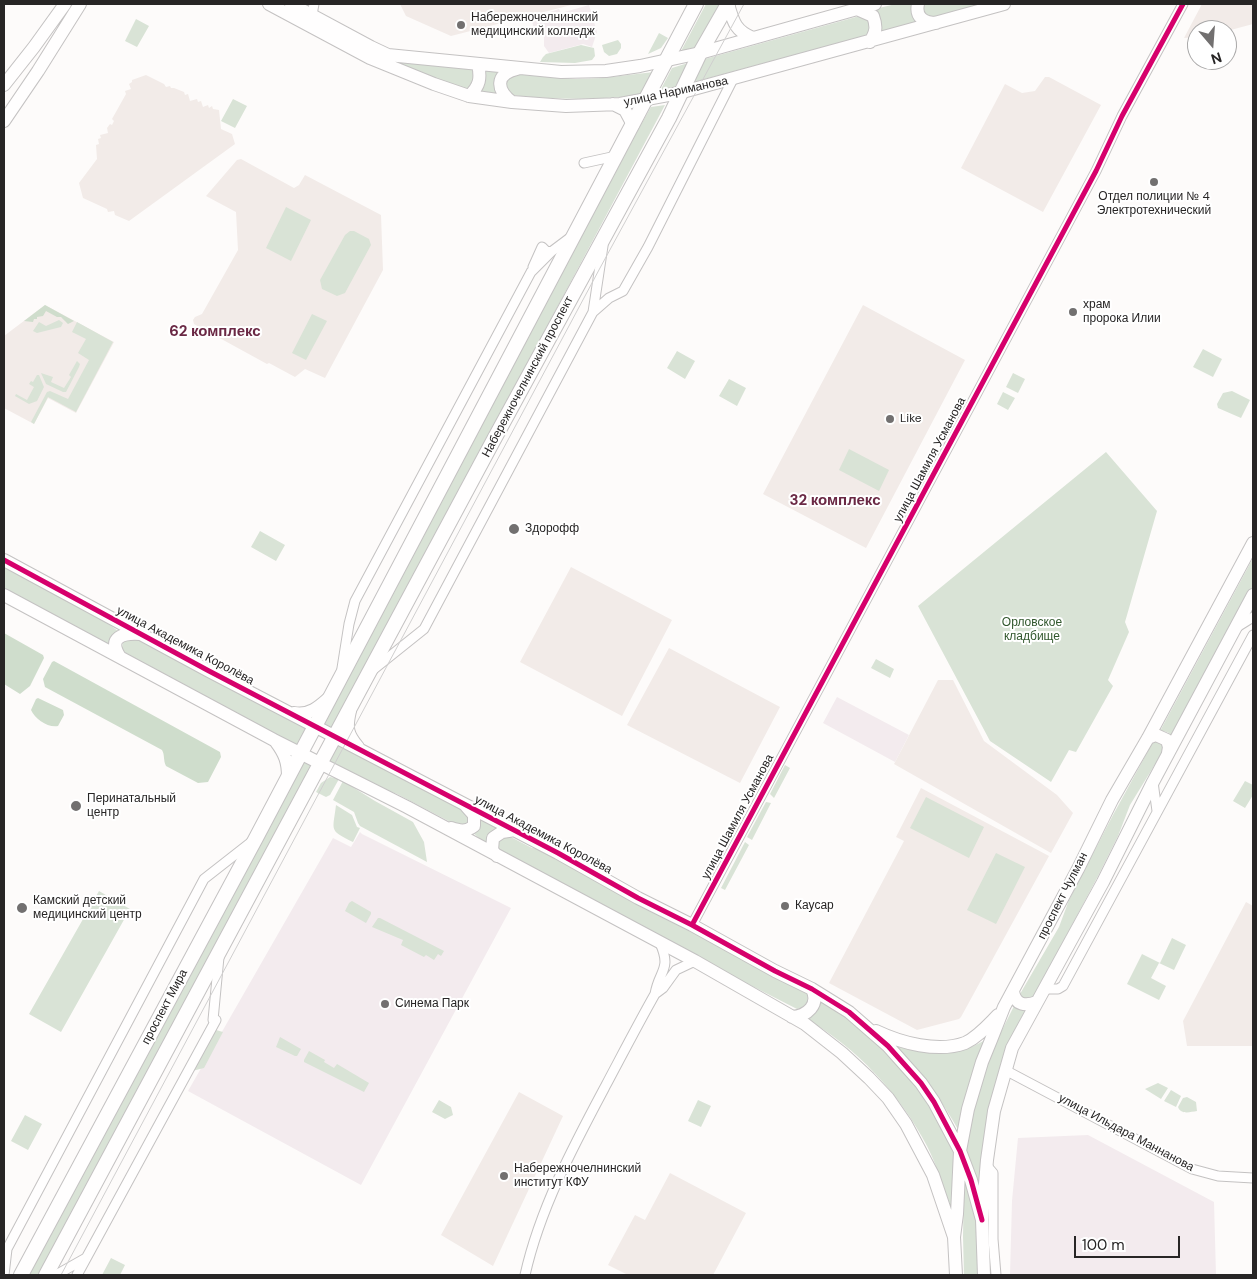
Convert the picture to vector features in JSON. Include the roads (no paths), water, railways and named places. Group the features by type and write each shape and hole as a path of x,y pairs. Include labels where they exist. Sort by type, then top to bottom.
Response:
{"main road":[{"path":"4,85 65,4"},
{"path":"4,121 80,4"},
{"name":"улица Нариманова","path":"268,4 370,58 469,96 512,102 566,106 614,104 679,93 1004,4"},
{"path":"291,4 313,9 371,47 388,55 561,72 606,70 666,61 875,4"},
{"name":"Набережночелнинский проспект","path":"308,739 696,4"},
{"path":"728,4 736,27 747,36 753,38"},
{"name":"Набережночелнинский проспект","path":"328,750 668,118 700,53 728,4"},
{"path":"918,4 917,9 920,18 925,23 936,23"},
{"path":"856,9 873,16 877,25 875,34 870,42"},
{"path":"469,96 476,90 480,82 481,75 478,64"},
{"path":"512,102 504,96 500,87 501,78 508,71 520,69"},
{"path":"614,104 625,110 633,125"},
{"name":"проспект Чулман","path":"956,1275 954,1237 960,1151 968,1109 1004,1007 1078,869 1112,800 1148,738 1253,543"},
{"name":"улица Академика Королёва","path":"4,560 140,634 515,830 638,898 812,989 849,1012 888,1046 921,1083 947,1123 971,1180 982,1220"},
{"path":"4,595 274,740 341,773 695,961 805,1024 842,1053 888,1098 906,1124 933,1175 954,1237"},
{"path":"984,1275 982,1220 987,1166 994,1110 1012,1048 1103,882 1168,753 1253,595"},
{"path":"120,657 115,647 119,637 126,633 140,634"},
{"path":"290,712 309,713 317,709 329,698"},
{"path":"350,709 347,723 348,732 351,739 360,749"},
{"path":"1148,738 1156,735 1167,740 1168,753"},
{"name":"проспект Мира","path":"21,1275 308,739"},
{"path":"274,740 287,759 288,777"},
{"name":"проспект Мира","path":"46,1275 328,750"},
{"path":"307,788 323,776 341,773"},
{"path":"436,823 459,830 469,830 474,826 474,814 464,804"},
{"path":"497,856 492,850 492,838 502,832 515,830"},
{"path":"792,1017 803,1015 812,1007 815,997 812,989"},
{"path":"1013,992 1020,1004 1026,1005 1037,1002"},
{"path":"867,1026 889,1037 927,1046 946,1047 964,1043 978,1035 1004,1007"}],"street":[{"name":"улица Шамиля Усманова","path":"692,925 1096,171 1122,116 1183,4"},
{"path":"593,312 609,298 623,291 662,220 733,79"},
{"path":"584,163 616,156"},
{"path":"368,674 424,628 593,312 605,233"},
{"path":"341,674 349,624 355,601 531,272 551,252 575,234"},
{"path":"1237,627 1253,617"},
{"path":"1045,989 1058,989 1062,986 1253,635"},
{"path":"1153,782 1157,811"},
{"path":"4,1275 8,1249 204,879 256,838"},
{"path":"525,1275 540,1226 564,1168 592,1111 655,994 666,962 660,943"},
{"path":"77,1275 216,1020 214,1020 220,951"},
{"path":"655,994 663,988 676,970 695,961"},
{"name":"улица Ильдара Маннанова","path":"1005,1070 1192,1169 1218,1176 1253,1178"},
{"path":"987,1166 993,1173 993,1239 996,1275"},
{"path":"56,1275 86,1257"}],"tram line":[{"path":"61,1275 600,268 744,4"}],"place":[{"name":"Набережночелнинский медицинский колледж","path":"461,25"},
{"name":"Отдел полиции № 4 Электротехнический","path":"1154,182"},
{"name":"храм пророка Илии","path":"1073,312"},
{"name":"Like","path":"890,419"},
{"name":"Здорофф","path":"514,529"},
{"name":"Перинатальный центр","path":"76,806"},
{"name":"Каусар","path":"785,906"},
{"name":"Камский детский медицинский центр","path":"22,908"},
{"name":"Синема Парк","path":"385,1004"},
{"name":"Набережночелнинский институт КФУ","path":"504,1176"}],"district":[{"name":"62 комплекс","path":"215,332"},
{"name":"32 комплекс","path":"835,501"}],"park label":[{"name":"Орловское кладбище","path":"1032,630"}]}
